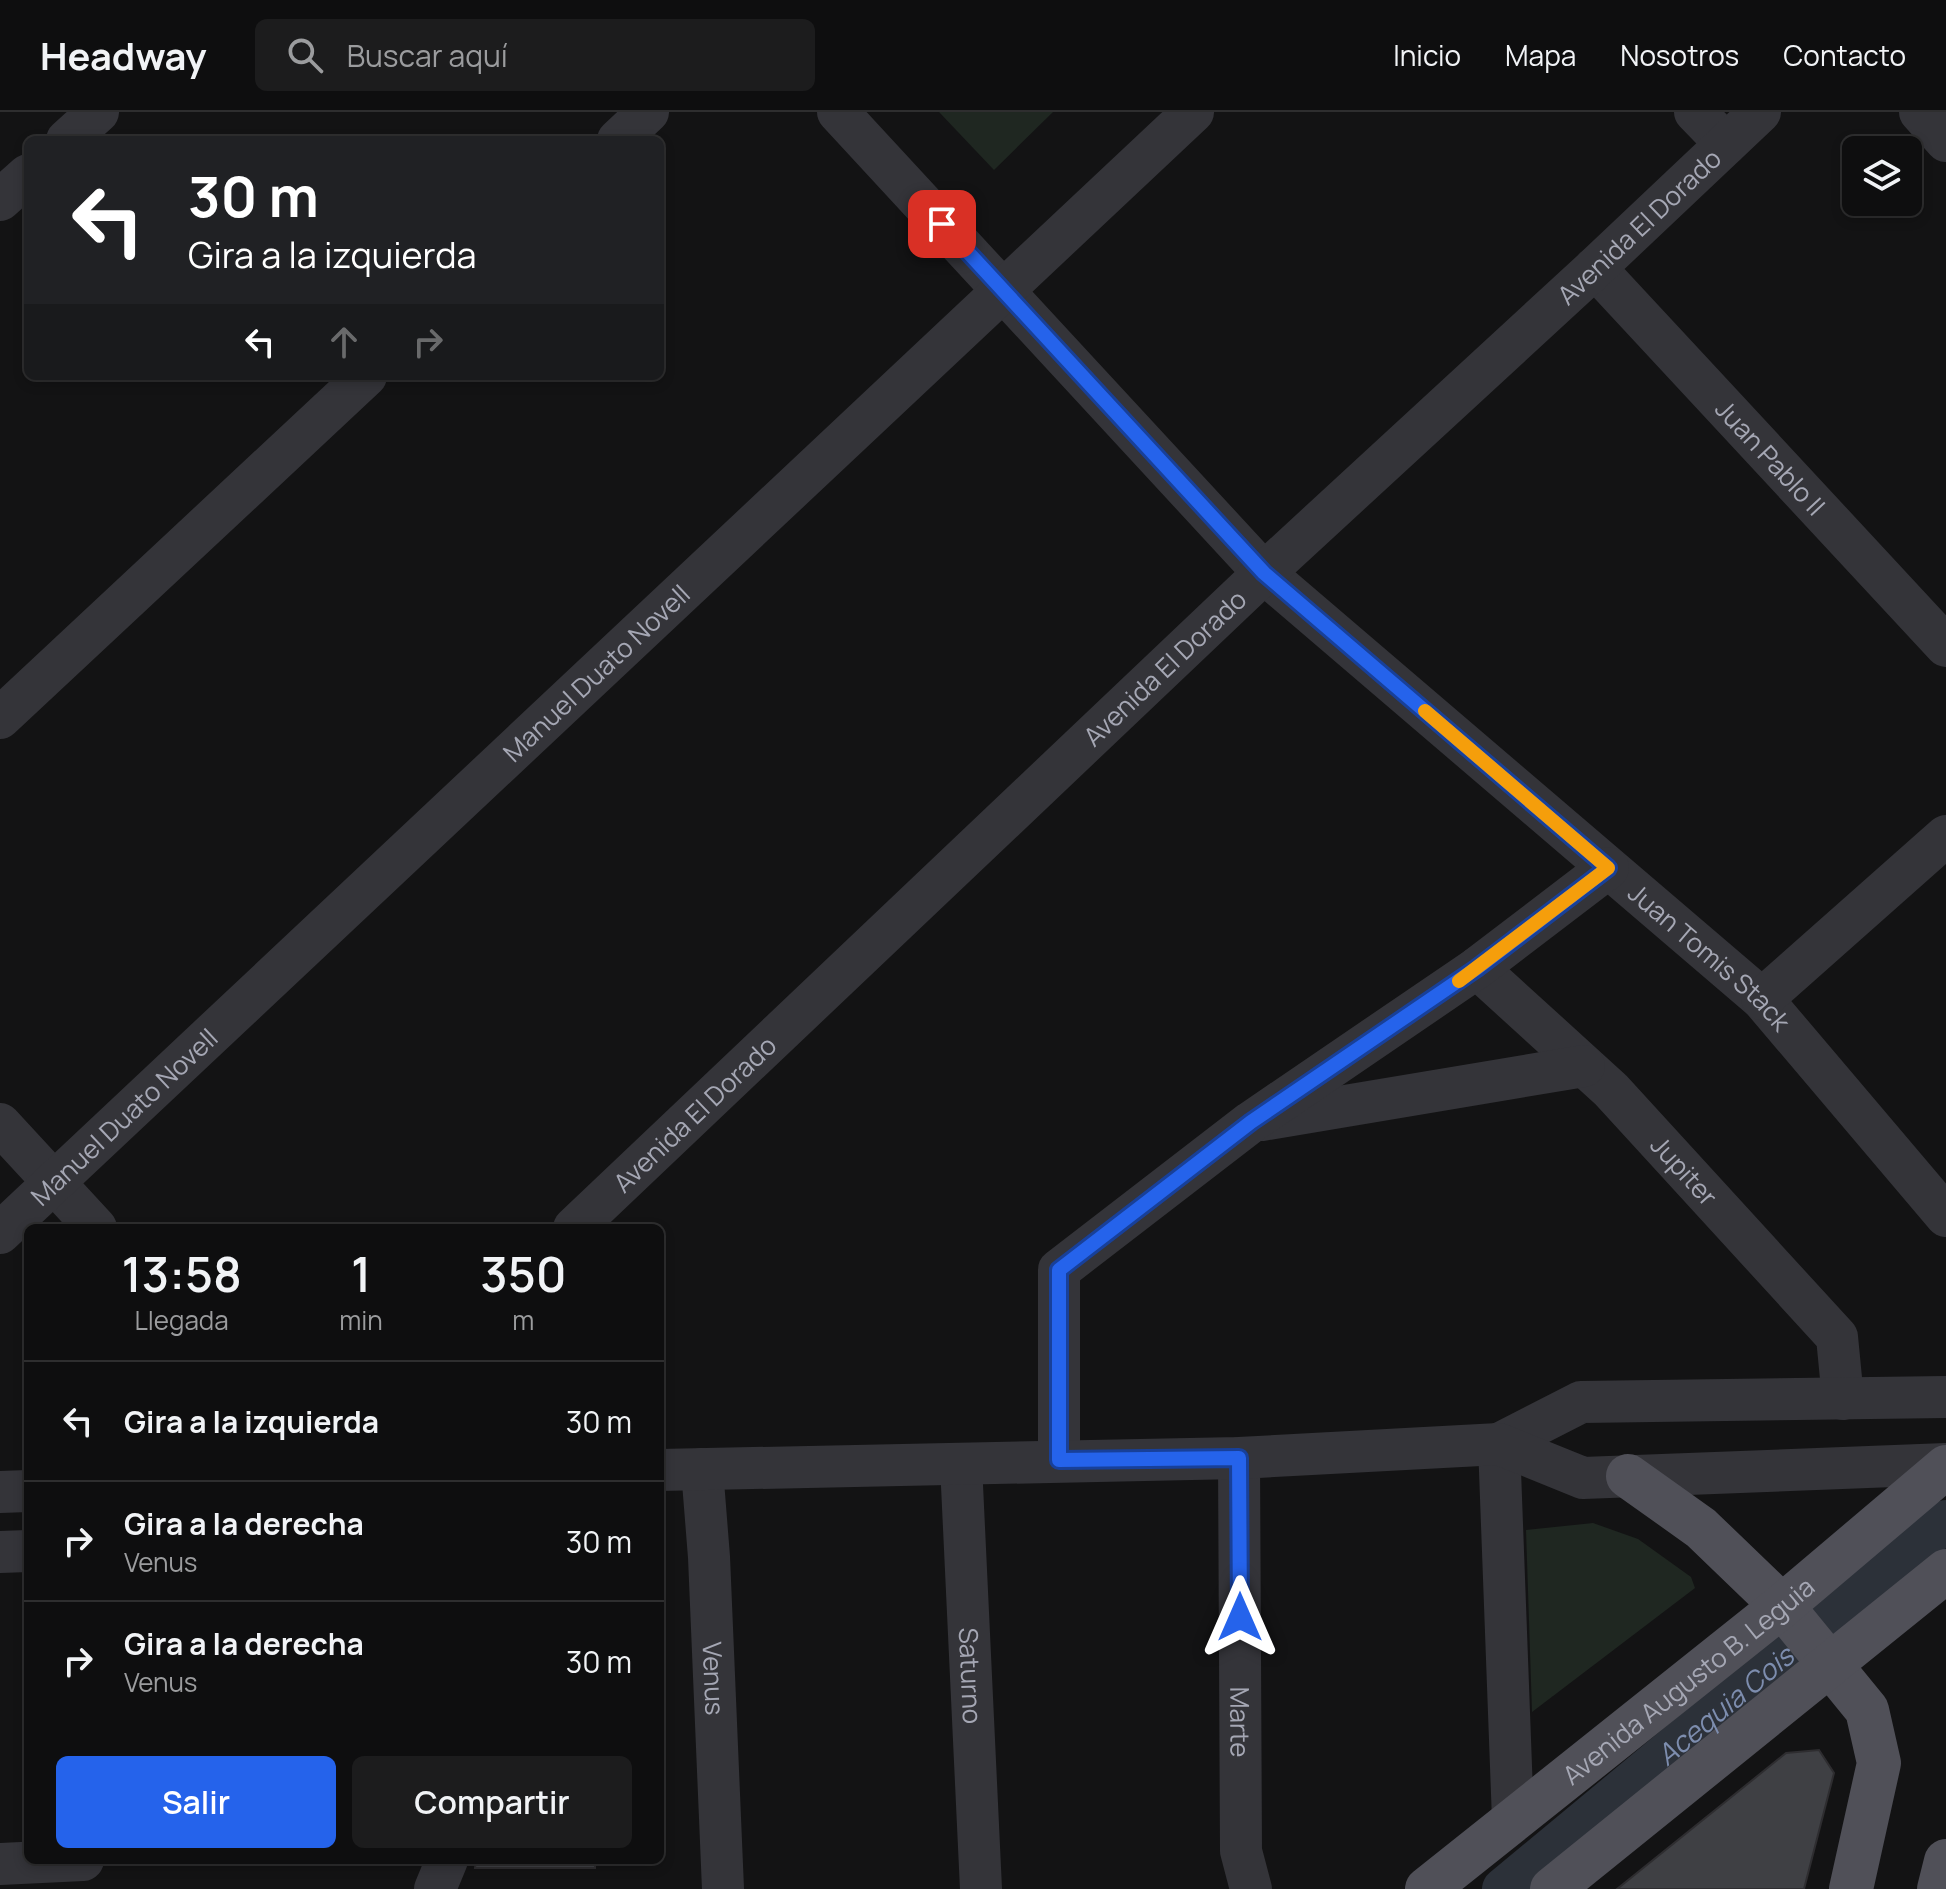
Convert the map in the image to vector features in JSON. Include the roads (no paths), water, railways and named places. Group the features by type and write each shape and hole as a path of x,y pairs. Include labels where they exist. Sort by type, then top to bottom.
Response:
{"main road":[{"name":"Avenida Augusto B. Leguia","path":"1427,1889 1783,1607 1946,1465"},
{"path":"1628,1476 1701,1528 1783,1607 1867,1710 1879,1763 1851,1889"},
{"path":"1552,1889 1946,1571"},
{"path":"1939,1889 1946,1861"}],"street":[{"path":"71,136 98,112"},
{"path":"622,136 648,112"},
{"name":"Juan Tomis Stack","path":"838,112 1264,573 1762,999 1946,1216"},
{"name":"Manuel Duato Novell","path":"0,1233 1193,112"},
{"path":"1695,112 1726,144"},
{"name":"Avenida El Dorado","path":"578,1224 1264,573 1760,112"},
{"path":"1920,112 1946,141"},
{"path":"0,200 24,179"},
{"name":"Juan Pablo II","path":"1595,268 1946,646"},
{"path":"0,718 362,380"},
{"path":"1762,999 1946,836"},
{"path":"1059,1460 1059,1270 1251,1122 1477,968 1608,868"},
{"name":"Jupiter","path":"1477,968 1611,1090 1837,1337 1843,1399"},
{"path":"1251,1122 1584,1066"},
{"path":"0,1124 92,1224"},
{"path":"664,1470 1239,1458 1499,1444 1581,1402 1946,1397"},
{"path":"1499,1444 1583,1478 1946,1465"},
{"path":"1499,1444 1513,1820"},
{"name":"Marte","path":"1239,1458 1241,1851 1251,1889"},
{"name":"Saturno","path":"961,1464 981,1889"},
{"name":"Venus","path":"702,1469 709,1557 723,1889"},
{"path":"0,1492 24,1491"},
{"path":"0,1552 24,1551"},
{"path":"0,1864 24,1863"},
{"path":"435,1889 445,1864"}],"waterway":[{"name":"Acequia Cois","path":"1503,1889 1946,1521"}]}
